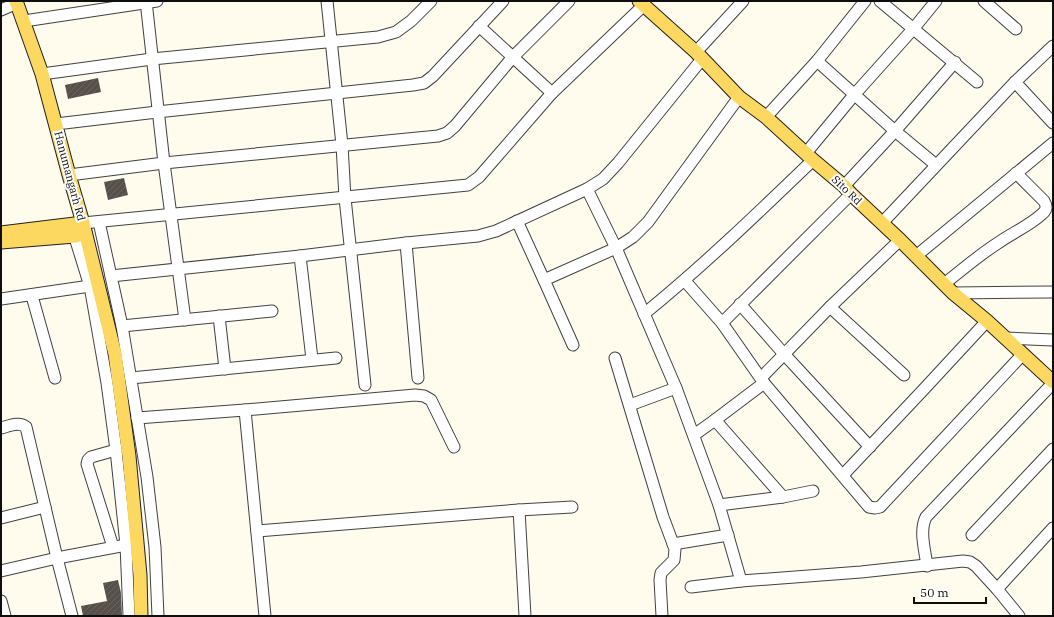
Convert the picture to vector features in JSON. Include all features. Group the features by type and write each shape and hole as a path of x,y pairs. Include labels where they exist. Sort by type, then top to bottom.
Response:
{"main road":[{"name":"Hanumangarh Rd","path":"16,2 42,74 56,124 79,229 115,354 130,464 140,575 141,616"},
{"name":"Sito Rd","path":"642,3 699,55 739,97 766,117 847,190 949,288 1053,382"},
{"path":"1,233 79,229"},
{"path":"1,242 79,229"}],"street":[{"path":"24,21 149,1 157,112 185,320"},
{"path":"327,1 330,42 342,145 345,198 365,385"},
{"path":"42,74 152,59 378,37 396,32 412,21 430,1"},
{"path":"56,124 424,83 433,76 503,1"},
{"path":"68,175 164,163 438,136 447,133 456,126 512,58 569,1"},
{"path":"766,117 817,60 865,1"},
{"path":"880,1 955,62 977,82"},
{"path":"644,314 685,282 745,226 809,157 854,95 936,1"},
{"path":"984,1 1016,29"},
{"path":"1,10 16,2"},
{"path":"111,276 478,236 496,231 587,189 603,179 618,163 741,2"},
{"path":"130,616 126,545 116,450 107,383 79,229 99,222 468,185 479,177 552,93 642,3"},
{"path":"479,26 512,58 552,93"},
{"path":"882,223 1015,82 1053,46"},
{"path":"817,60 854,95 936,165"},
{"path":"722,323 847,190 895,131 955,62"},
{"path":"1015,82 1053,123"},
{"path":"544,280 616,248 633,237 648,222 739,97"},
{"path":"916,256 1053,142"},
{"path":"949,288 996,244 1027,225 1043,214 1046,210 1044,201 1016,173"},
{"path":"587,189 616,248 676,388 719,505 741,581"},
{"path":"517,221 573,345"},
{"path":"99,222 122,326 147,477 155,547 158,616"},
{"path":"694,436 762,380 784,354 830,307 900,240"},
{"path":"406,243 418,378"},
{"path":"300,256 312,359"},
{"path":"685,282 722,323 762,380 869,507 874,508 880,506 1022,354"},
{"path":"1,299 32,296 90,286"},
{"path":"949,288 1053,292"},
{"path":"32,296 55,378"},
{"path":"740,304 870,447"},
{"path":"830,307 904,374"},
{"path":"122,326 272,311"},
{"path":"219,316 225,368"},
{"path":"843,475 987,321"},
{"path":"1006,338 1053,340"},
{"path":"131,378 312,359 336,358"},
{"path":"615,358 649,473 675,550 674,560 661,573 662,616"},
{"path":"927,566 922,532 922,524 926,517 1053,382"},
{"path":"630,405 676,388"},
{"path":"137,418 415,395 424,396 431,400 454,447"},
{"path":"245,410 265,616"},
{"path":"715,420 783,497"},
{"path":"1,428 17,424 22,424 26,427 70,615"},
{"path":"972,535 1053,449"},
{"path":"113,547 87,464 91,457 116,450"},
{"path":"719,505 783,497 813,491"},
{"path":"1,518 45,507"},
{"path":"257,531 572,507"},
{"path":"519,510 525,616"},
{"path":"998,589 1053,528"},
{"path":"673,544 728,535"},
{"path":"1,571 57,558 126,545"},
{"path":"691,587 741,581 927,566 963,561 970,562 976,566 998,589 1019,616"},
{"path":"1,601 5,616"}],"building":[{"path":"98,78 101,92 68,99 65,85"},
{"path":"124,178 128,195 108,200 104,182"},
{"path":"118,580 121,593 122,616 83,616 81,606 107,601 103,583"}]}
